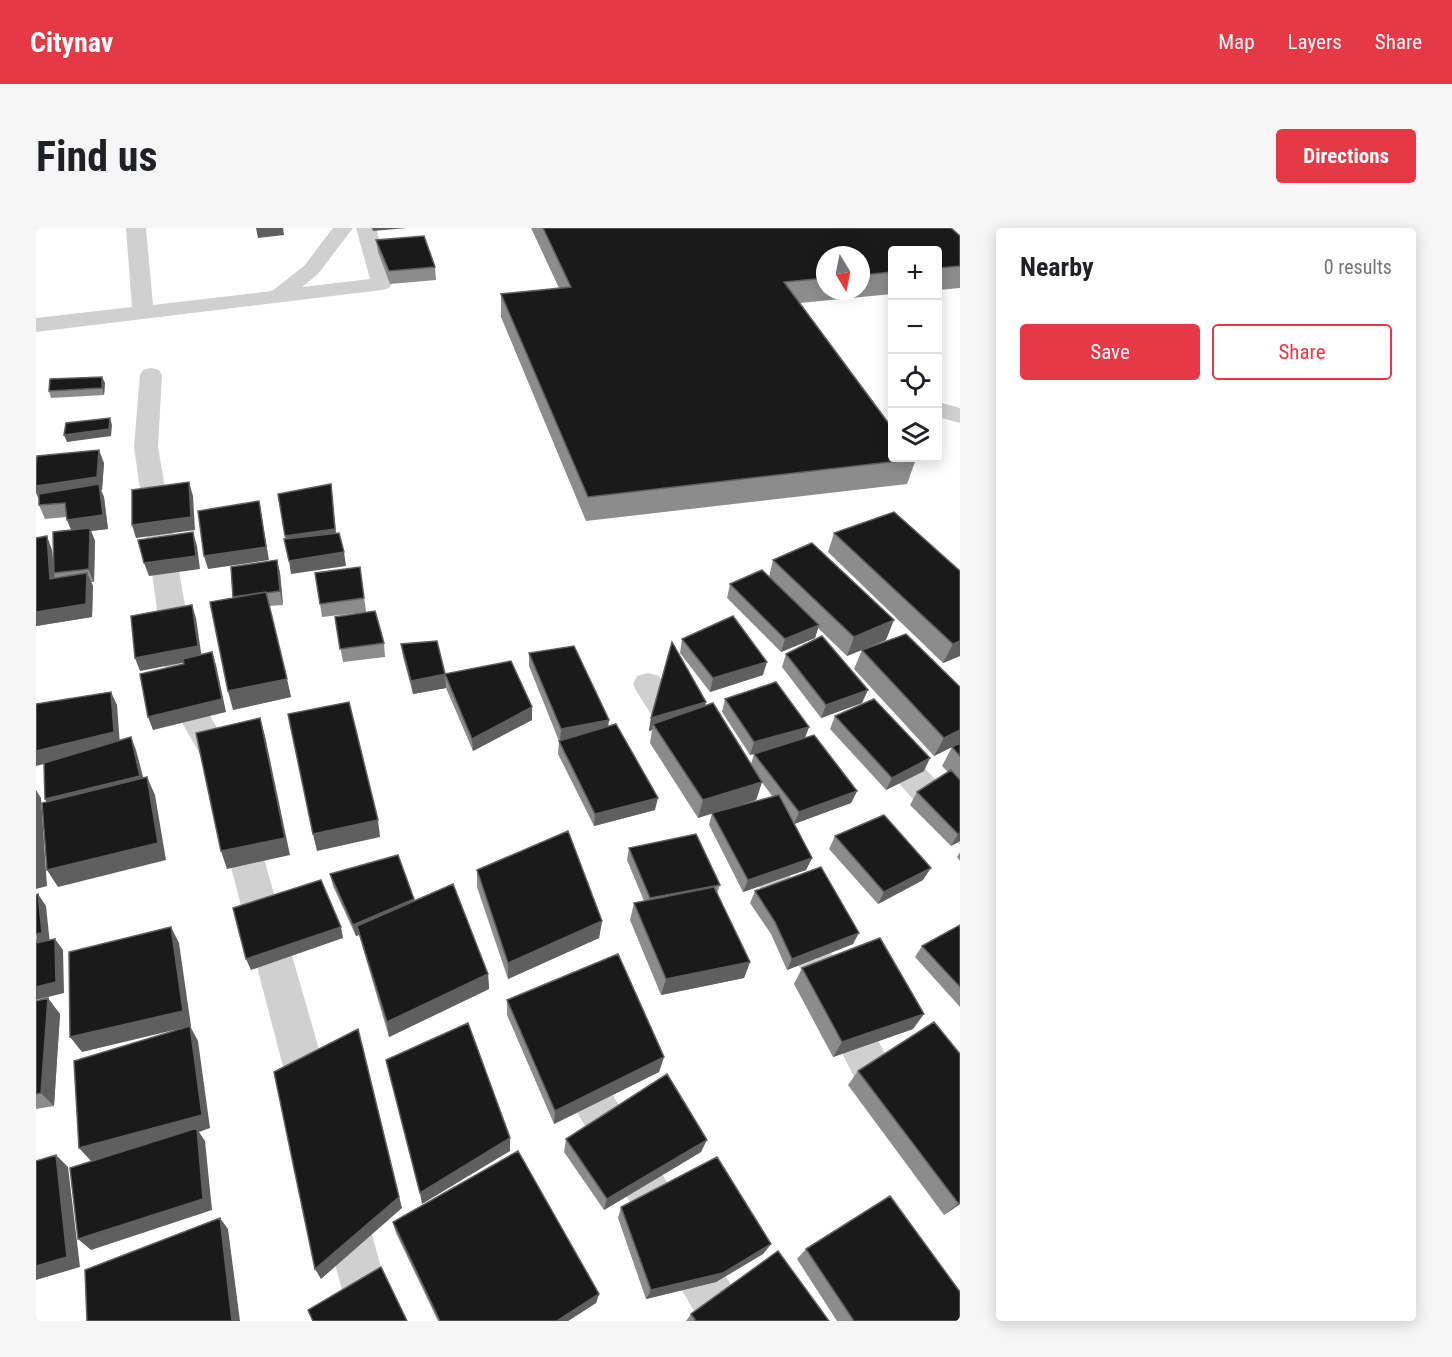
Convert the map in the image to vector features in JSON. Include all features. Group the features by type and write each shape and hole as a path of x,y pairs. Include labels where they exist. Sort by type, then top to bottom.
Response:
{"street":[{"path":"136,228 143,314"},
{"path":"275,298 311,270 343,228"},
{"path":"36,325 382,284 366,228"},
{"path":"151,375 146,447 186,701 219,759 320,1126"},
{"path":"942,410 960,416"},
{"path":"648,684 674,727 701,763"},
{"path":"884,744 960,830"},
{"path":"740,817 810,945 892,1109 906,1127"},
{"path":"564,1052 726,1321"},
{"path":"332,1172 373,1321"}],"building":[{"path":"543,228 951,228 960,236 960,266 942,268 942,246 888,246 888,272 870,274 870,246 816,246 816,279 784,282 888,423 888,462 890,462 588,497 501,294 571,287"},
{"path":"424,236 435,267 389,271 376,240"},
{"path":"102,377 102,388 49,391 50,379"},
{"path":"110,418 109,429 64,435 66,423"},
{"path":"99,450 97,477 36,486 37,456"},
{"path":"189,482 191,517 132,525 132,490"},
{"path":"99,484 103,515 67,520 65,503 39,505 39,494"},
{"path":"331,484 335,529 285,536 278,494"},
{"path":"259,501 266,547 204,556 198,511"},
{"path":"894,512 960,571 960,641 953,644 834,533"},
{"path":"90,528 89,569 54,573 53,532"},
{"path":"193,532 196,556 144,563 138,540"},
{"path":"339,533 344,552 289,561 284,539"},
{"path":"47,536 50,579 87,573 86,604 36,612 36,538"},
{"path":"812,543 894,620 854,637 773,560"},
{"path":"277,560 280,591 233,597 231,567"},
{"path":"360,567 364,598 320,604 315,573"},
{"path":"762,570 819,625 785,639 730,584"},
{"path":"266,592 287,679 228,691 210,602"},
{"path":"192,605 198,646 135,658 131,616"},
{"path":"375,611 384,643 340,649 335,617"},
{"path":"733,616 767,662 713,678 682,639"},
{"path":"906,634 960,687 960,730 944,738 862,650"},
{"path":"822,636 868,690 826,705 786,654"},
{"path":"437,641 445,674 411,681 401,644"},
{"path":"672,642 706,702 651,718"},
{"path":"574,646 609,720 561,729 529,653"},
{"path":"212,652 222,699 148,717 140,674 184,664 183,659"},
{"path":"511,661 532,707 472,739 445,674"},
{"path":"776,682 809,727 754,742 725,699"},
{"path":"111,692 114,732 36,751 36,704"},
{"path":"874,699 930,758 892,778 835,716"},
{"path":"349,702 378,820 313,834 288,714"},
{"path":"713,703 762,782 703,800 653,724"},
{"path":"260,718 285,838 221,851 196,733"},
{"path":"616,724 658,798 595,814 559,741"},
{"path":"814,735 857,791 799,812 754,754"},
{"path":"131,737 140,776 45,799 44,763"},
{"path":"960,743 960,756 952,747"},
{"path":"951,770 960,780 960,833 958,834 917,792"},
{"path":"147,777 158,843 47,870 42,803"},
{"path":"779,795 812,858 748,880 712,813"},
{"path":"884,815 931,868 884,892 835,836"},
{"path":"568,831 602,921 508,963 477,870"},
{"path":"696,834 720,885 650,898 629,848"},
{"path":"398,855 414,899 353,925 330,874"},
{"path":"821,867 859,933 792,959 775,922 755,891"},
{"path":"321,880 341,927 246,959 233,908"},
{"path":"453,884 488,974 387,1022 357,926"},
{"path":"714,887 750,962 666,979 634,903"},
{"path":"38,894 42,933 36,934 36,895"},
{"path":"960,925 960,987 922,946"},
{"path":"171,927 183,1011 70,1037 69,952"},
{"path":"880,938 924,1014 842,1042 802,968"},
{"path":"55,939 56,982 36,987 36,943"},
{"path":"618,954 664,1057 555,1111 507,1000"},
{"path":"48,998 41,1093 36,1094 36,1001"},
{"path":"934,1022 960,1054 960,1202 958,1203 858,1071"},
{"path":"468,1023 510,1138 420,1193 386,1060"},
{"path":"190,1026 202,1115 79,1148 74,1061"},
{"path":"358,1029 399,1197 315,1269 274,1072"},
{"path":"667,1074 707,1140 607,1199 566,1139"},
{"path":"197,1128 203,1199 78,1239 70,1168"},
{"path":"518,1151 599,1294 557,1321 440,1321 393,1222"},
{"path":"56,1155 67,1257 36,1266 36,1161"},
{"path":"717,1157 771,1244 723,1273 651,1290 621,1207"},
{"path":"890,1196 960,1292 960,1321 854,1321 806,1249"},
{"path":"220,1218 232,1321 87,1321 85,1270"},
{"path":"778,1251 829,1321 696,1321 691,1314"},
{"path":"381,1267 407,1321 313,1321 308,1310"}]}
